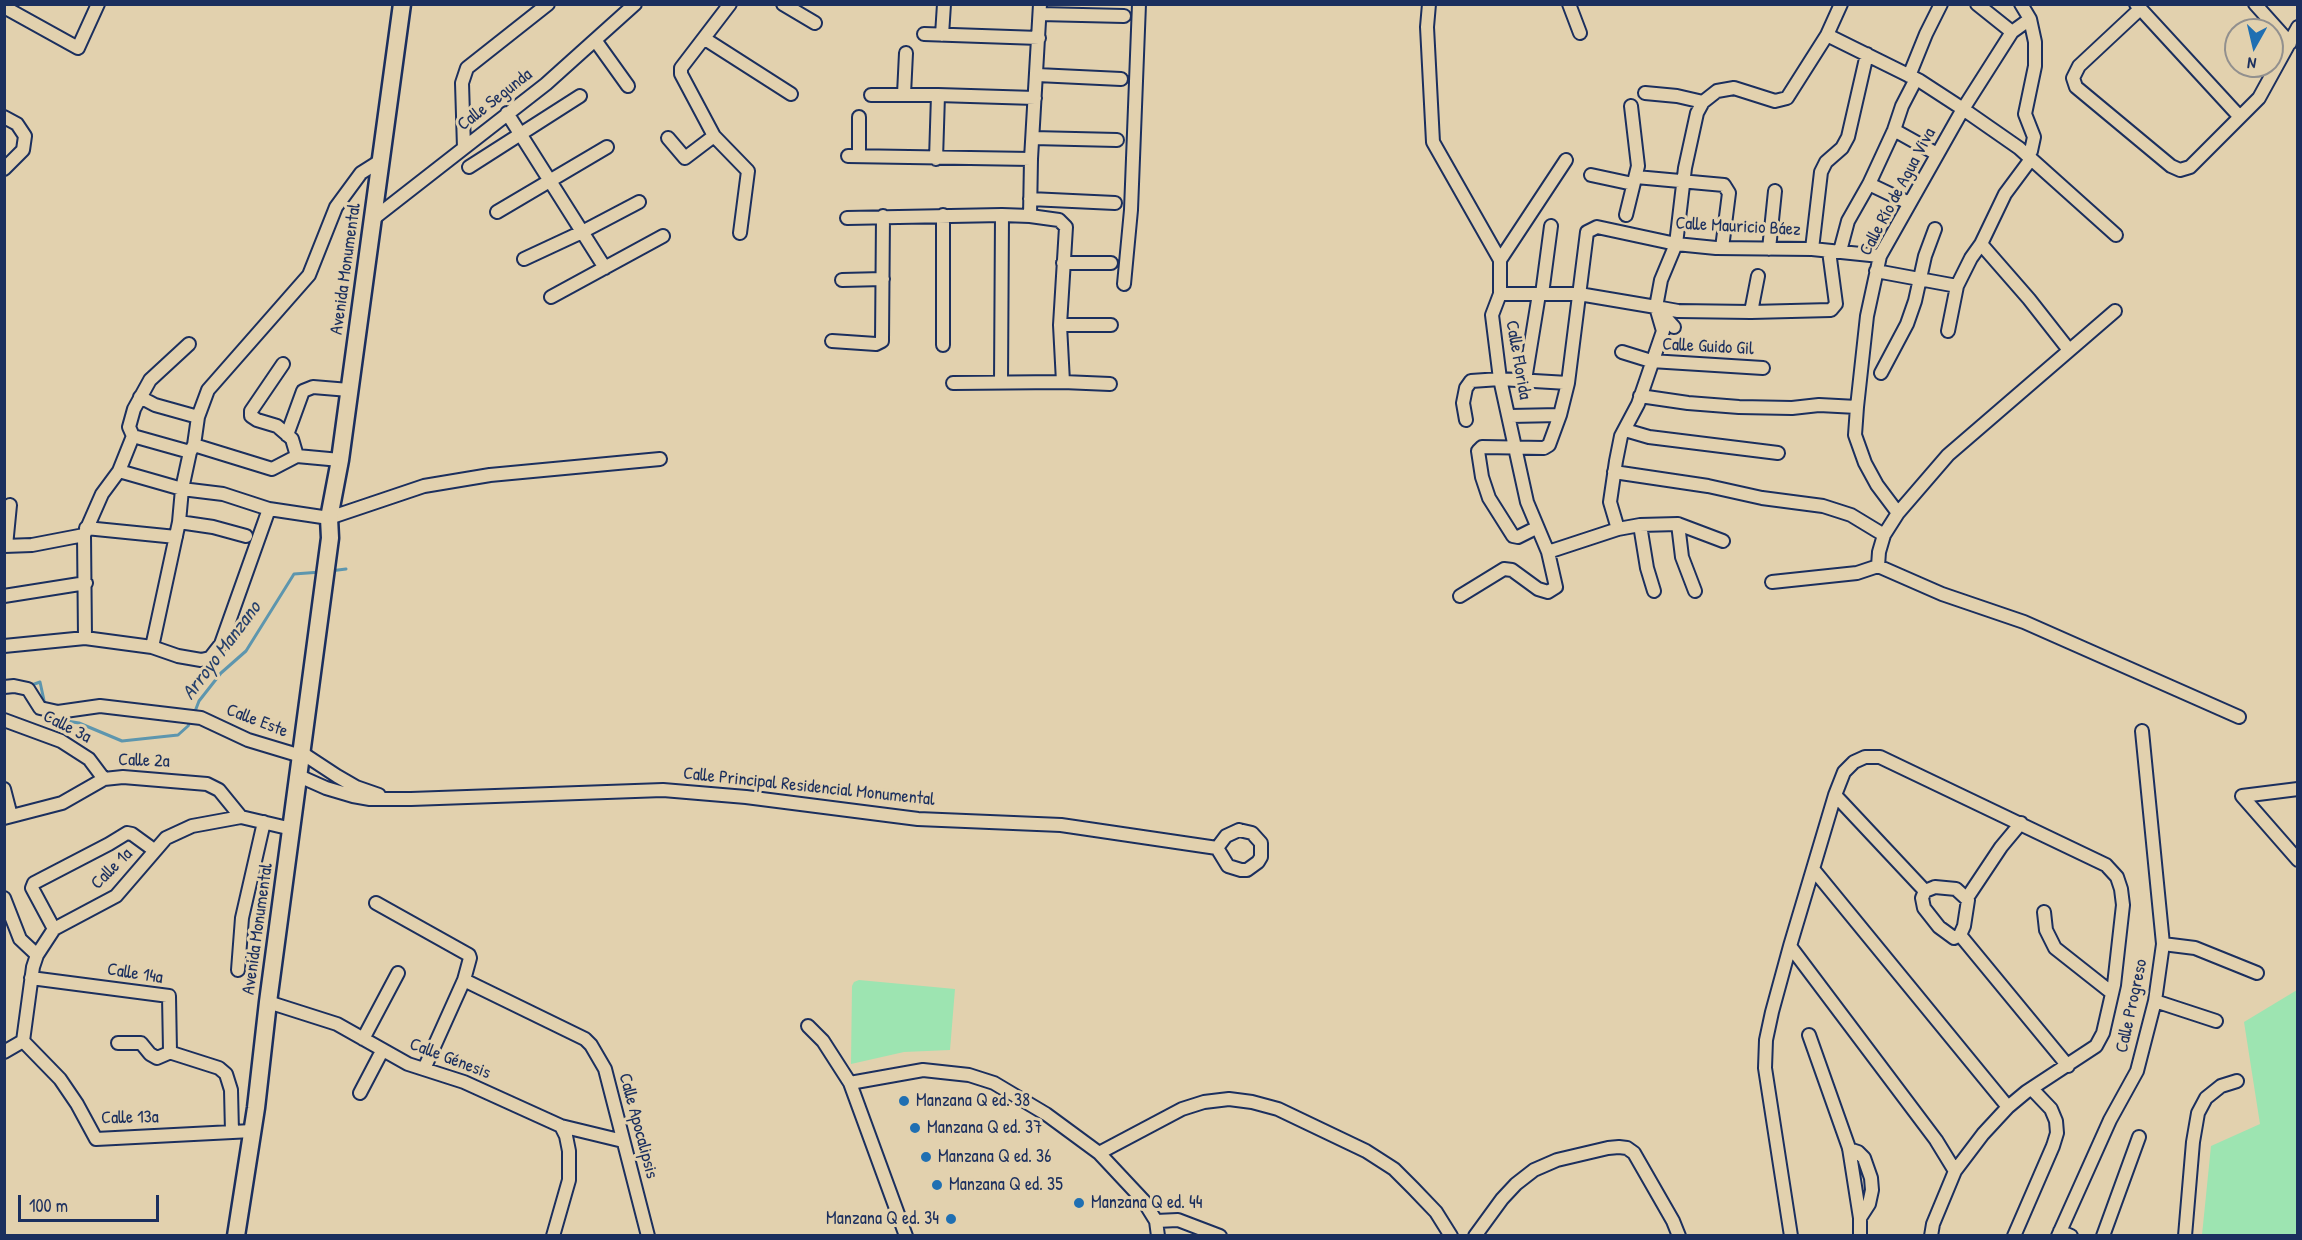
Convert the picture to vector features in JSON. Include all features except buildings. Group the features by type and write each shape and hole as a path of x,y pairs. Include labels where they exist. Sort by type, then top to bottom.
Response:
{"main road":[{"name":"Avenida Monumental","path":"236,1236 252,1131 330,538 329,518 340,460 402,4"}],"street":[{"path":"4,6 21,9 78,48 98,4"},
{"path":"464,148 464,75 467,68 548,4"},
{"name":"Calle Segunda","path":"373,219 546,84 635,4"},
{"path":"730,4 681,68 681,74 714,136 748,171 740,233"},
{"path":"783,4 815,23"},
{"path":"942,35 944,4"},
{"path":"1124,284 1131,210 1139,4"},
{"name":"Calle Florida","path":"1429,4 1426,27 1433,141 1500,260 1500,294 1492,315 1500,379 1510,416 1514,447 1527,502 1548,552 1556,587 1548,592 1527,582 1512,570 1504,569 1461,596"},
{"path":"1569,4 1580,33"},
{"path":"1618,529 1610,502 1614,472 1624,430 1640,396 1663,331 1656,307 1661,280 1676,244 1683,181 1697,113 1703,102 1717,91 1734,88 1775,101 1787,98 1827,34 1841,4"},
{"path":"1500,294 1579,294 1678,311 1831,310 1836,304 1834,251 1894,130 1926,34 1941,4"},
{"path":"1977,4 2012,32"},
{"path":"1948,331 1957,286 1981,244 2005,194 2029,158 2034,141 2025,114 2035,66 2035,42 2030,19 2021,4"},
{"path":"2254,4 2290,43"},
{"path":"2239,116 2138,7 2079,66 2073,78 2076,87 2171,166 2180,170 2190,167 2259,98 2298,27"},
{"path":"1030,216 1040,9 1124,16"},
{"name":"Calle Río de Agua Viva","path":"1898,513 1877,485 1855,435 1866,326 1880,256 1963,109 2012,32 2030,19"},
{"path":"924,34 1039,38"},
{"path":"1827,34 1913,77 1963,109 2029,158 2116,235"},
{"path":"705,39 791,94"},
{"path":"595,40 628,86"},
{"path":"904,94 906,53"},
{"path":"1812,249 1821,172 1826,162 1842,148 1848,137 1867,54"},
{"path":"1037,75 1121,79"},
{"path":"1645,93 1677,96 1703,102"},
{"path":"871,95 938,94 1035,98"},
{"path":"936,159 938,94"},
{"path":"469,166 580,96"},
{"path":"1626,215 1638,166 1631,106"},
{"path":"507,113 605,268"},
{"path":"4,117 17,124 26,136 23,150 4,169"},
{"path":"859,117 853,156 1031,159"},
{"path":"1894,130 1937,154"},
{"path":"668,138 685,158 714,136"},
{"path":"1033,138 1116,140"},
{"path":"497,212 607,147"},
{"path":"1500,260 1566,160"},
{"path":"152,647 179,522 182,489 198,417 208,390 309,275 336,207 361,173 380,161"},
{"path":"1591,175 1635,181 1683,181 1724,185 1729,193 1722,248"},
{"path":"1869,184 1909,203"},
{"path":"1769,249 1775,191"},
{"path":"1030,199 1115,203"},
{"path":"524,259 639,202"},
{"path":"943,215 943,345"},
{"path":"1001,382 1002,215"},
{"path":"847,218 1002,215 1030,216 1059,220 1064,223 1066,227 1060,325 1063,382"},
{"path":"832,340 876,344 882,341 883,216"},
{"path":"1524,380 1541,294 1551,226"},
{"name":"Calle Mauricio Báez","path":"1579,294 1587,232 1597,227 1676,244 1722,248 1812,249 1880,256"},
{"path":"1881,373 1907,324 1915,301 1918,279 1935,229"},
{"path":"551,297 663,237"},
{"path":"1981,244 2029,299 2069,350"},
{"path":"1063,263 1111,263"},
{"path":"1876,271 1957,286"},
{"path":"1751,312 1758,276"},
{"path":"842,280 883,279"},
{"path":"1536,528 1518,537 1513,536 1489,498 1482,477 1478,451 1482,447 1544,448 1549,445 1568,383 1579,294"},
{"path":"1656,307 1674,327"},
{"path":"1878,566 1884,535 1898,513 1948,455 2115,311"},
{"path":"1060,325 1111,325"},
{"path":"85,638 85,532 102,494 119,471 133,436 129,427 140,397 150,380 189,344"},
{"name":"Calle Guido Gil","path":"1622,352 1651,362 1763,368"},
{"path":"283,364 250,411 251,417 277,426 292,439 297,456"},
{"path":"1466,420 1463,403 1466,388 1471,381 1500,379 1568,383"},
{"path":"953,383 1110,384"},
{"path":"287,435 303,391 313,387 349,390"},
{"path":"1640,396 1739,407 1792,408 1819,405 1857,407"},
{"path":"140,397 155,405 198,417"},
{"path":"1510,416 1560,415"},
{"path":"1624,430 1649,437 1778,453"},
{"path":"133,436 192,448 272,469 297,456 340,460"},
{"path":"119,471 182,489 222,494 268,509 329,518 424,486 490,475 660,459"},
{"path":"1614,472 1708,486 1762,498 1823,506 1851,515 1884,535"},
{"path":"10,505 5,546 32,545 85,532 176,537"},
{"path":"4,646 85,638 152,647 201,660 210,658 221,644 268,509"},
{"path":"179,522 213,527 246,536"},
{"path":"1548,552 1618,529 1640,525 1678,524 1723,541"},
{"path":"1678,524 1682,557 1695,591"},
{"path":"1640,525 1647,568 1654,591"},
{"path":"1772,582 1857,573 1878,566 1942,594 2024,622 2239,717"},
{"path":"4,596 86,583"},
{"name":"Calle Este","path":"4,687 14,686 28,689 40,708 58,711 100,706 201,718 248,740 302,754"},
{"name":"Calle 3a","path":"4,720 61,741 89,759 104,779"},
{"name":"Calle Progreso","path":"2063,1234 2110,1120 2137,1071 2156,1001 2163,944 2142,731"},
{"name":"Calle Principal Residencial Monumental","path":"302,754 356,787 395,799"},
{"path":"1791,1236 1765,1068 1766,1040 1790,946 1835,795 1844,772 1854,762 1865,757 1880,757 2106,865 2117,878 2121,889 2122,905 2112,993 2103,1033 2096,1046 2008,1107 1983,1134 1955,1171 1933,1224 1931,1236"},
{"name":"Calle Principal Residencial Monumental","path":"299,776 330,790 352,796 395,799 663,790 746,797 918,819 1061,825 1217,848"},
{"name":"Calle 2a","path":"8,817 62,803 104,779 123,777 207,784 219,789 241,817"},
{"path":"330,790 338,777"},
{"path":"4,789 8,817"},
{"path":"2298,789 2242,796 2298,861"},
{"path":"1835,795 1925,891"},
{"name":"Calle 1a","path":"23,1041 31,978 37,955 54,929 116,896 154,850 170,836 192,826 241,817 292,829"},
{"path":"238,970 241,928 264,822"},
{"path":"1967,898 1956,889 1935,887 1925,891 1922,898 1929,917 1939,927 1954,938 1960,935 1964,926 1967,898 2001,847 2021,823"},
{"path":"54,929 32,888 34,883 127,833 132,834 154,850"},
{"path":"1814,869 2008,1107"},
{"path":"4,898 20,939 37,955"},
{"path":"376,903 469,955 470,958 464,980 424,1069"},
{"path":"2044,912 2046,930 2055,948 2112,993"},
{"path":"1960,935 2068,1066"},
{"path":"2163,944 2195,948 2257,973"},
{"path":"1790,946 1936,1140 1955,1171"},
{"path":"363,1039 398,973"},
{"name":"Calle 14a","path":"31,978 169,996 171,1052"},
{"name":"Calle Apocalipsis","path":"464,980 577,1035 591,1045 604,1069 648,1236"},
{"path":"2156,1001 2216,1021"},
{"name":"Calle Génesis","path":"268,1002 337,1024 408,1064 464,1082 561,1126 623,1141"},
{"path":"808,1026 829,1050 850,1083 906,1236"},
{"path":"1809,1035 1850,1149 1858,1152 1864,1158 1871,1178 1872,1190 1869,1204 1860,1218 1860,1236"},
{"path":"4,1052 23,1041"},
{"name":"Calle 13a","path":"23,1041 60,1079 96,1139 252,1131"},
{"path":"118,1043 141,1043 150,1054 157,1058 171,1052 219,1068 226,1074 231,1090 232,1132"},
{"path":"360,1093 382,1051"},
{"path":"850,1083 923,1070 969,1076 994,1083 1016,1094 1099,1152 1143,1200 1156,1221 1156,1235"},
{"path":"2185,1236 2198,1113 2206,1098 2221,1086 2236,1081"},
{"path":"2014,1236 2057,1133 2056,1121 2051,1109 2032,1089"},
{"path":"1099,1152 1182,1110 1204,1102 1229,1099 1252,1102 1278,1109 1366,1150 1394,1169 1413,1188 1436,1212 1451,1236"},
{"path":"553,1236 569,1180 569,1151 561,1126"},
{"path":"2103,1236 2139,1137"},
{"path":"1475,1236 1516,1184 1534,1170 1557,1160 1619,1147 1627,1148 1634,1154 1673,1221 1679,1236"},
{"path":"1156,1221 1178,1220 1220,1236"}],"green space":[{"path":"859,980 955,989 950,1050 904,1052 851,1064 852,986"},
{"path":"2297,990 2297,1235 2202,1235 2211,1146 2260,1124 2244,1022"}],"waterway":[{"name":"Arroyo Manzano","path":"330,571 346,569"},
{"name":"Arroyo Manzano","path":"194,714 199,701 221,673 246,651 294,574 321,572"},
{"name":"Arroyo Manzano","path":"29,686 40,682 45,705"},
{"name":"Arroyo Manzano","path":"47,714 48,718 79,723 122,741 178,735 191,720"}],"place":[{"name":"Manzana Q ed. 38","path":"904,1101"},
{"name":"Manzana Q ed. 37","path":"915,1128"},
{"name":"Manzana Q ed. 36","path":"926,1157"},
{"name":"Manzana Q ed. 35","path":"937,1185"},
{"name":"Manzana Q ed. 44","path":"1079,1203"},
{"name":"Manzana Q ed. 34","path":"951,1219"}]}
